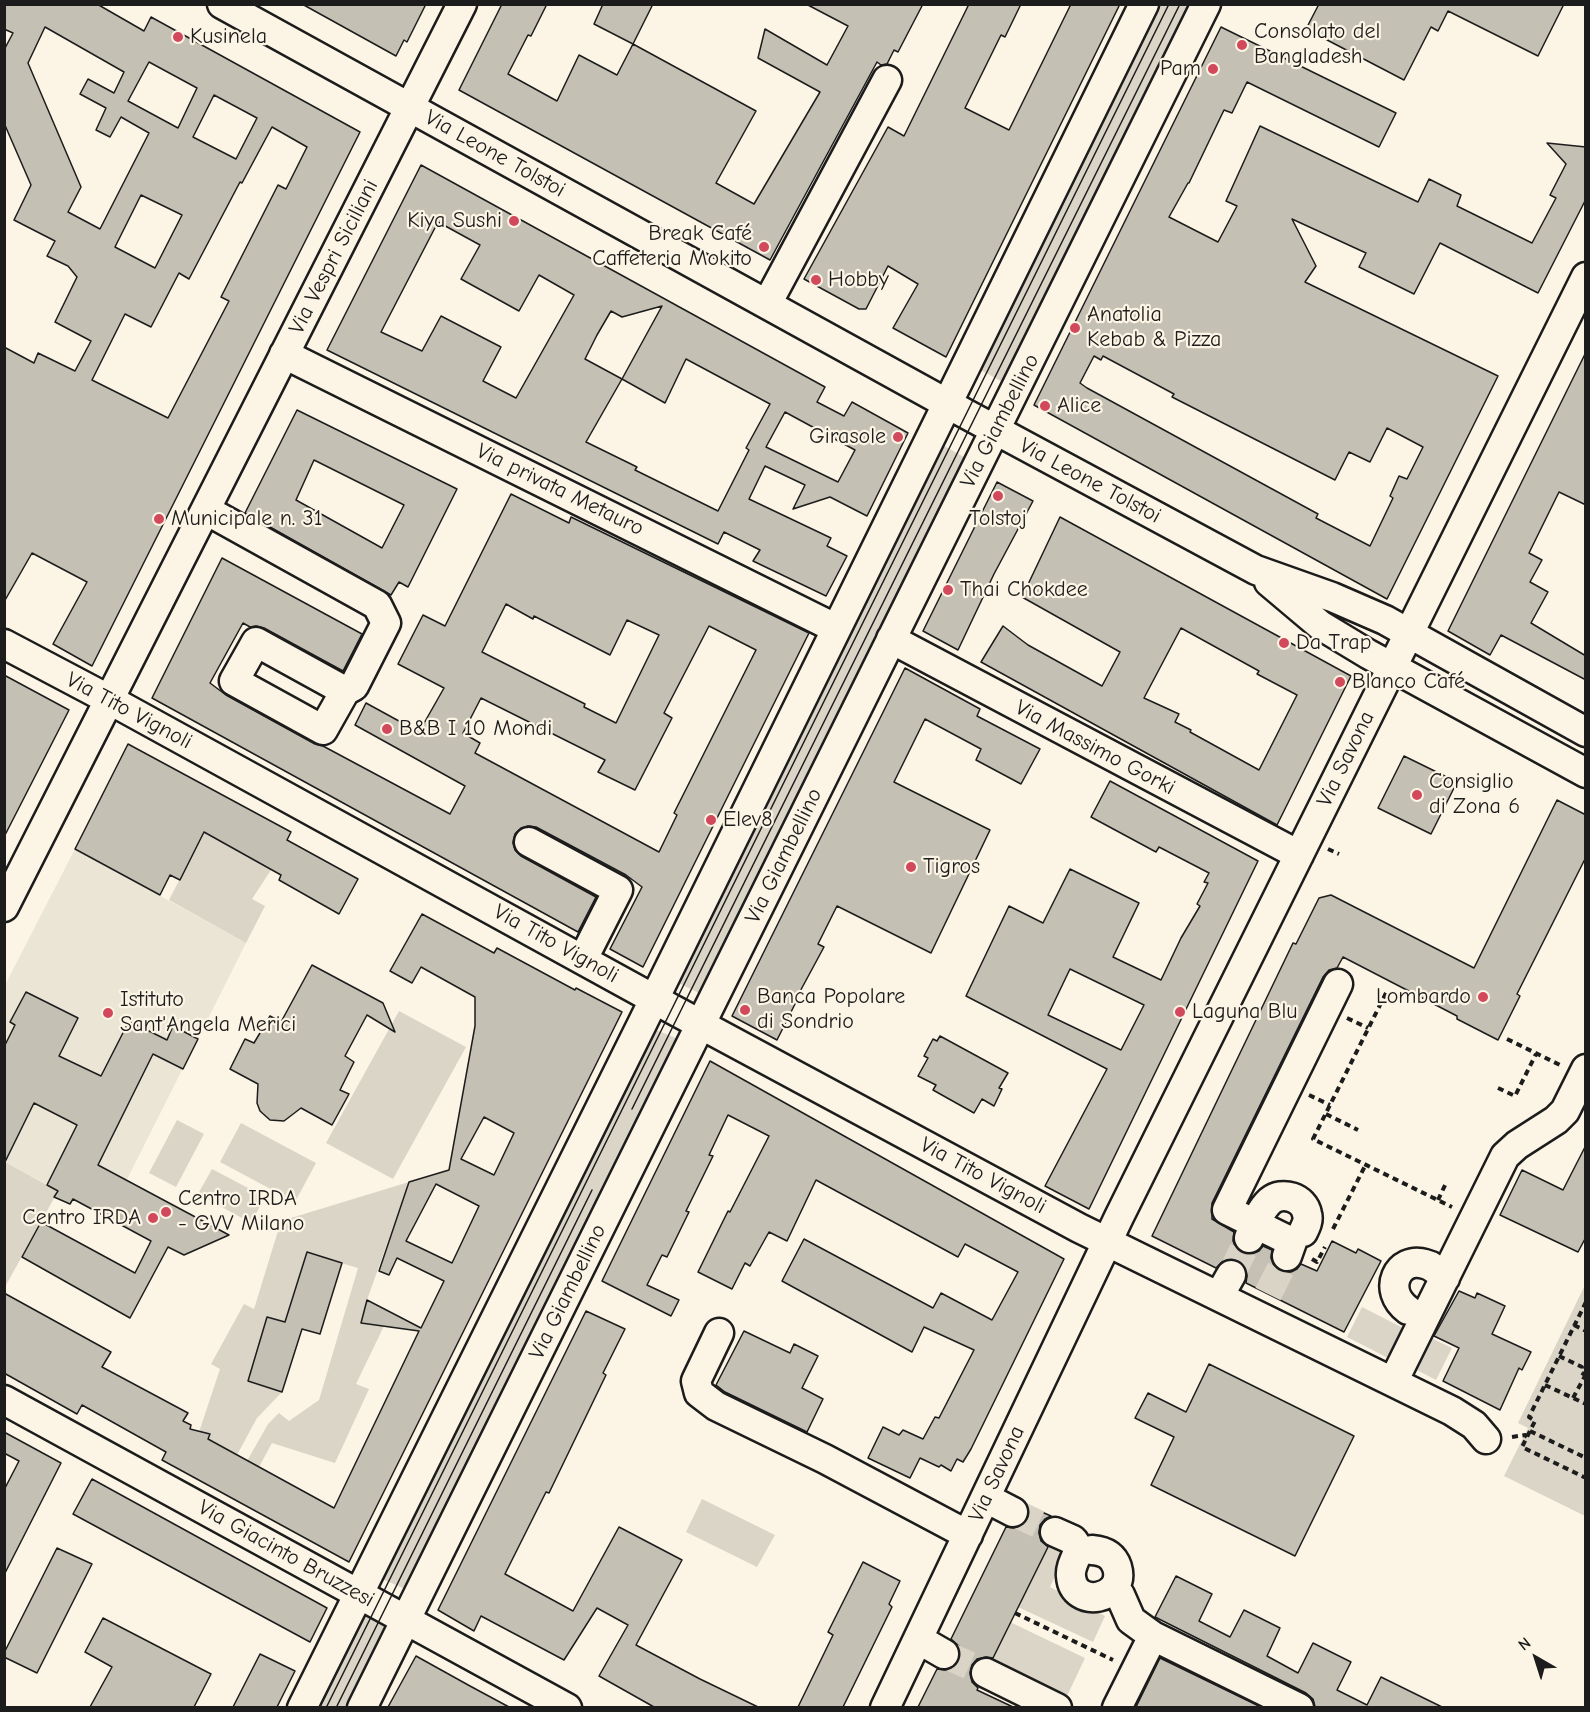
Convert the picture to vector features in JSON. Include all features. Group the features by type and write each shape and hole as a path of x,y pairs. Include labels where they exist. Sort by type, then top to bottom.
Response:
{"street":[{"name":"Via Leone Tolstoi","path":"222,4 947,403 1256,570 1332,597 1385,620 1586,732"},
{"name":"Via Vespri Siciliani","path":"4,907 462,4"},
{"path":"302,1707 1144,4"},
{"name":"Via Giambellino","path":"362,1707 1206,4"},
{"path":"767,304 887,80"},
{"name":"Via Savona","path":"885,1707 1108,1242 1586,277"},
{"name":"Via privata Metauro","path":"284,354 836,628"},
{"path":"206,510 377,605 386,623 349,689"},
{"name":"Via Leone Tolstoi","path":"1256,570 1320,625 1586,773"},
{"name":"Via Massimo Gorki","path":"891,639 1299,855"},
{"name":"Via Tito Vignoli","path":"4,644 654,999 1108,1242"},
{"path":"1451,698 1487,704 1565,739 1490,695 1472,668"},
{"path":"529,842 618,890 583,959"},
{"path":"1287,1256 1292,1242 1252,1231 1227,1210 1338,984"},
{"path":"1393,1382 1505,1156 1517,1144 1565,1111 1584,1073"},
{"path":"1252,1231 1269,1202 1278,1197 1287,1196 1296,1198 1303,1205 1307,1214 1307,1223 1303,1232"},
{"path":"1108,1242 1225,1286 1263,1305 1393,1382 1452,1411 1499,1438"},
{"path":"1408,1310 1400,1304 1395,1295 1394,1285 1397,1275 1404,1267 1414,1263 1424,1263 1433,1267 1444,1278"},
{"path":"719,1333 696,1381 699,1393 716,1406 968,1535"},
{"name":"Via Giacinto Bruzzesi","path":"4,1400 567,1707"},
{"path":"986,1498 1013,1512"},
{"path":"1055,1532 1073,1540 1079,1550 1071,1567 1073,1585 1079,1593 1097,1598 1113,1589 1118,1580 1118,1571 1116,1562 1110,1555 1092,1550"},
{"path":"1113,1589 1120,1595 1131,1620 1152,1636 1299,1707"},
{"path":"1117,1707 1152,1636"},
{"path":"918,1639 944,1654"},
{"path":"986,1673 1056,1707"}],"path":[{"path":"1386,993 1313,1139 1474,1218"},
{"path":"1507,1039 1536,1054 1584,1073"},
{"path":"1498,1088 1515,1096 1536,1054"},
{"path":"1326,1114 1358,1130"},
{"path":"1438,1200 1447,1180"},
{"path":"1585,1304 1529,1418 1535,1421 1522,1447 1586,1478"},
{"path":"1574,1326 1586,1331"},
{"path":"1559,1356 1584,1365 1581,1372 1585,1376 1573,1398"},
{"path":"1545,1384 1586,1404"},
{"path":"1530,1431 1584,1457 1586,1450"},
{"path":"1499,1438 1525,1435 1527,1437"},
{"path":"1015,1612 1135,1671"}],"shaded area":[{"path":"1156,5 1193,5 1008,385 977,368"},
{"path":"939,443 969,460 701,994 672,980"},
{"path":"204,832 271,870 252,899 265,906 246,943 169,900"},
{"name":"Istituto Sant'Angela Merici","path":"75,849 246,943 108,1217 5,1162 4,987"},
{"path":"399,1011 466,1047 393,1179 326,1143"},
{"path":"649,1027 678,1039 412,1592 373,1575"},
{"path":"177,1120 204,1134 176,1187 149,1173"},
{"path":"241,1123 316,1163 295,1202 220,1162"},
{"path":"5,1162 58,1191 5,1287"},
{"path":"212,1169 265,1197 251,1223 198,1194"},
{"path":"409,1182 367,1300 362,1322 384,1326 356,1384 369,1389 335,1463 272,1443 259,1467 247,1461 268,1424 279,1413 289,1421 319,1400 358,1268 307,1253 285,1322 267,1317 248,1381 282,1392 257,1418 237,1455 199,1432 220,1369 211,1364 244,1304 254,1309 281,1221"},
{"path":"1585,1285 1586,1516 1504,1476 1528,1428 1518,1423"},
{"path":"1362,1307 1405,1329 1390,1359 1347,1337"},
{"path":"1431,1338 1452,1348 1436,1380 1415,1369"},
{"path":"702,1499 775,1535 757,1567 686,1532"},
{"path":"1050,1541 1061,1547 1066,1554 1050,1587 1105,1616 1093,1642 1018,1607"},
{"path":"355,1610 392,1630 353,1707 307,1708"},
{"path":"1010,1622 1085,1658 1067,1696 992,1659"}],"building":[{"path":"4,4 97,4 144,31 151,17 360,132 92,666 53,644 87,582 32,553 4,602 4,347 34,363 38,353 75,371 91,341 55,322 77,277 68,266 47,256 55,241 14,220 31,185 4,123 4,50 13,33 4,29","holes":["45,27 124,72 114,93 88,79 80,94 106,108 96,130 110,137 121,117 149,133 100,229 68,212 81,187 28,63","149,62 197,88 178,128 128,101","214,95 257,118 236,159 193,137","272,127 307,147 286,189 278,185 221,297 229,301 168,418 92,380 125,314 151,327 179,273 189,279 240,182 242,183","141,195 182,215 155,268 115,247"]},
{"path":"302,4 426,4 407,42 404,40 396,56"},
{"path":"502,4 547,4 508,74 557,101 579,55 617,75 633,44 756,111 716,183 754,204 820,92 758,58 765,29 827,65 848,26 806,4 923,4 898,52 894,50 887,64 881,65 877,62 770,260 459,90"},
{"path":"603,4 653,4 633,44 594,24"},
{"path":"969,4 1021,4 1005,37 1001,35 965,108 1009,130 1071,4 1120,4 946,357 893,328 918,284 888,266 866,309 859,309 804,279 888,127 904,136"},
{"path":"1319,4 1564,4 1538,56 1448,11 1438,31 1431,27 1404,80 1306,29"},
{"path":"1221,27 1396,113 1379,147 1247,82 1232,113 1224,110 1189,183 1169,217 1218,242 1237,206 1226,201 1260,126 1418,202 1429,179 1461,195 1457,206 1532,243 1556,198 1550,195 1566,164 1547,143 1586,147 1586,199 1538,293 1440,243 1414,294 1359,267 1366,253 1292,219 1316,266 1305,282 1498,376 1387,599 1034,405","holes":["1094,356 1101,360 1103,356 1174,394 1172,397 1335,480 1349,452 1370,462 1387,428 1423,447 1407,479 1399,476 1390,496 1393,498 1370,546 1316,518 1318,514 1080,383"]},
{"path":"421,165 825,387 817,402 844,416 852,402 908,433 867,516 830,497 793,509 805,485 765,466 749,499 831,538 827,546 847,556 826,596 753,561 760,550 724,532 718,544 327,350","holes":["438,222 480,245 461,279 519,311 539,275 574,295 516,398 483,381 501,347 441,316 422,351 381,332","662,306 622,379 585,359 611,311 622,317","686,359 770,404 746,448 749,450 718,511 635,470 637,467 586,442 622,379 665,403","785,412 855,450 838,482 766,447"]},
{"path":"1586,352 1586,505 1559,492 1529,553 1542,560 1530,582 1548,592 1531,623 1586,656 1586,680 1501,635 1490,655 1448,631"},
{"path":"297,410 457,489 408,587 399,582 391,595 245,513","holes":["314,460 404,505 382,548 296,500"]},
{"path":"997,482 1033,501 994,574 958,650 923,631"},
{"path":"511,494 569,523 571,517 809,633 643,967 610,949 642,887 626,875 536,827 521,828 515,834 513,843 515,850 521,856 596,897 578,932 152,698 222,558 362,634 343,671 264,628 250,627 243,623 210,683 226,695 315,744 323,746 450,814 465,786 355,725 366,703 419,732 444,688 398,664 423,615 445,626","holes":["506,604 610,655 627,620 659,635 616,723 584,707 585,704 482,652","709,626 756,650 674,813 677,815 659,852 475,753 480,743 463,733 481,698 605,760 598,772 635,790 672,718 664,713"]},
{"path":"1060,517 1351,676 1277,825 981,662 1003,626 1028,645 1102,686 1120,652 1022,597","holes":["1181,628 1259,671 1257,674 1297,695 1259,770 1175,722 1179,714 1144,698"]},
{"path":"905,668 980,709 977,716 1040,749 1021,784 976,760 981,749 925,719 894,782 990,830 931,953 837,906 818,944 824,947 777,1040 732,1016"},
{"path":"4,675 69,710 4,837"},
{"path":"128,744 291,832 287,840 358,879 339,914 279,880 281,875 204,832 180,880 170,875 160,895 75,849"},
{"name":"Consiglio di Zona 6","path":"1404,756 1457,782 1431,834 1378,808"},
{"path":"1110,781 1258,861 1089,1209 1045,1186 1107,1069 966,996 1009,906 1043,923 1070,869 1139,903 1113,957 1161,980 1181,938 1200,906 1197,904 1208,883 1204,882 1209,873 1159,847 1156,852 1091,817","holes":["1070,969 1144,1005 1121,1050 1048,1015"]},
{"path":"1557,800 1586,815 1586,857 1517,994 1520,996 1498,1040 1457,1019 1457,1016 1343,957 1337,968 1329,970 1323,977 1212,1203 1212,1219 1234,1232 1233,1241 1236,1248 1243,1253 1251,1254 1259,1251 1263,1246 1272,1250 1271,1258 1274,1266 1282,1272 1291,1272 1301,1264 1317,1271 1332,1241 1356,1253 1358,1249 1381,1261 1344,1332 1246,1283 1245,1267 1239,1260 1223,1261 1216,1268 1152,1236 1293,943 1296,944 1319,898 1331,895 1474,968"},
{"path":"422,914 494,953 497,948 575,990 576,988 622,1012 349,1562 162,1460 166,1452 82,1405 77,1414 4,1373 4,1293 111,1352 102,1367 188,1413 183,1421 191,1425 190,1429 210,1434 208,1439 334,1508 419,1331 361,1323 367,1300 421,1328 444,1281 397,1258 389,1275 379,1271 409,1182 449,1170 475,1026 475,997 421,967 412,983 390,971","holes":["484,1117 514,1133 494,1175 461,1159","436,1184 479,1206 452,1263 406,1241"]},
{"path":"312,965 383,1003 395,1032 367,1015 345,1056 354,1062 340,1090 349,1094 332,1125 301,1108 284,1121 270,1120 260,1111 257,1103 258,1084 230,1069 245,1039 254,1043 270,1016 281,1022"},
{"path":"26,992 78,1018 59,1056 101,1076 129,1021 167,1040 173,1026 198,1039 183,1069 153,1054 98,1165 229,1235 184,1255 168,1247 130,1318 22,1257 41,1222 135,1273 151,1241 73,1199 70,1204 54,1197 58,1191 47,1185 77,1125 34,1103 4,1164 4,1047 15,1025 10,1022"},
{"path":"940,1036 1008,1073 999,1088 1002,1089 994,1106 982,1099 974,1113 933,1090 936,1085 918,1076 928,1058 924,1056 933,1039 937,1041"},
{"path":"710,1061 1064,1259 971,1449 963,1462 957,1459 951,1471 920,1458 910,1478 868,1458 883,1427 899,1435 903,1430 923,1439 935,1417 939,1418 974,1350 924,1327 912,1352 782,1281 804,1239 933,1308 941,1293 992,1320 1018,1272 965,1244 958,1257 816,1180 787,1241 769,1232 750,1266 745,1263 732,1289 698,1272 769,1136 728,1115 709,1155 713,1156 686,1211 689,1212 667,1257 662,1255 647,1285 679,1300 671,1316 602,1281"},
{"path":"1586,1145 1586,1237 1578,1252 1500,1215 1522,1170 1563,1190"},
{"path":"307,1252 342,1263 320,1334 302,1329 282,1392 248,1381 267,1317 285,1322"},
{"path":"1459,1291 1475,1298 1477,1293 1505,1306 1492,1334 1531,1352 1522,1370 1519,1368 1500,1410 1443,1381 1459,1348 1434,1336"},
{"path":"586,1311 625,1329 603,1373 606,1375 549,1493 546,1492 505,1574 573,1611 619,1527 682,1560 636,1645 758,1707 654,1707 599,1676 628,1625 597,1608 564,1660 481,1616 474,1631 438,1610"},
{"path":"744,1331 790,1353 794,1344 818,1356 802,1388 823,1399 807,1432 725,1392 716,1385"},
{"path":"1209,1364 1354,1436 1295,1556 1151,1485 1174,1437 1135,1418 1148,1393 1186,1412"},
{"path":"4,1432 61,1463 4,1575 4,1490 19,1461 4,1453"},
{"path":"92,1479 327,1608 310,1642 73,1514"},
{"path":"1028,1506 1051,1516 1040,1525 1039,1533 1041,1541 1048,1547 993,1658 977,1659 970,1673 977,1690 1013,1707 918,1707 937,1669 952,1669 959,1662 959,1646 951,1639 1006,1527 1022,1526 1028,1519"},
{"path":"57,1548 92,1564 37,1673 4,1657 4,1653"},
{"path":"863,1562 900,1581 889,1604 892,1607 843,1707 798,1707 833,1635 828,1632"},
{"path":"1176,1576 1212,1594 1199,1621 1230,1637 1244,1610 1280,1628 1267,1656 1298,1673 1313,1643 1351,1662 1337,1690 1367,1705 1381,1677 1442,1707 1315,1707 1313,1699 1306,1693 1155,1617"},
{"path":"103,1618 211,1674 194,1707 90,1707 112,1667 85,1652"},
{"path":"260,1654 295,1671 277,1707 233,1707"},
{"path":"416,1656 470,1686 509,1707 388,1707"},
{"path":"1160,1658 1261,1707 1136,1707"}],"tunnel":[{"path":"1231,1275 1249,1238"},
{"path":"1268,1294 1287,1256"},
{"path":"1013,1512 1055,1532"},
{"path":"944,1654 986,1673"}],"tram line":[{"path":"326,1708 1169,4"},
{"path":"632,1109 1180,4"},
{"path":"336,1708 592,1190"}],"place":[{"name":"Kusinela","path":"178,37"},
{"name":"Consolato del Bangladesh","path":"1242,45"},
{"name":"Pam","path":"1213,69"},
{"name":"Kiya Sushi","path":"514,221"},
{"name":"Break Café Caffeteria Mokito","path":"764,247"},
{"name":"Hobby","path":"816,280"},
{"name":"Anatolia Kebab & Pizza","path":"1075,328"},
{"name":"Alice","path":"1045,406"},
{"name":"Girasole","path":"898,437"},
{"name":"Tolstoj","path":"998,496"},
{"name":"Municipale n. 31","path":"159,519"},
{"name":"Thai Chokdee","path":"948,590"},
{"name":"Da Trap","path":"1284,643"},
{"name":"Blanco Café","path":"1340,682"},
{"name":"B&B I 10 Mondi","path":"387,729"},
{"name":"Consiglio di Zona 6","path":"1417,795"},
{"name":"Elev8","path":"711,820"},
{"name":"Tigros","path":"911,867"},
{"name":"Lombardo","path":"1483,997"},
{"name":"Banca Popolare di Sondrio","path":"745,1010"},
{"name":"Laguna Blu","path":"1180,1012"},
{"name":"Istituto Sant'Angela Merici","path":"108,1013"},
{"name":"Centro IRDA - GVV Milano","path":"166,1212"},
{"name":"Centro IRDA","path":"153,1218"}]}
